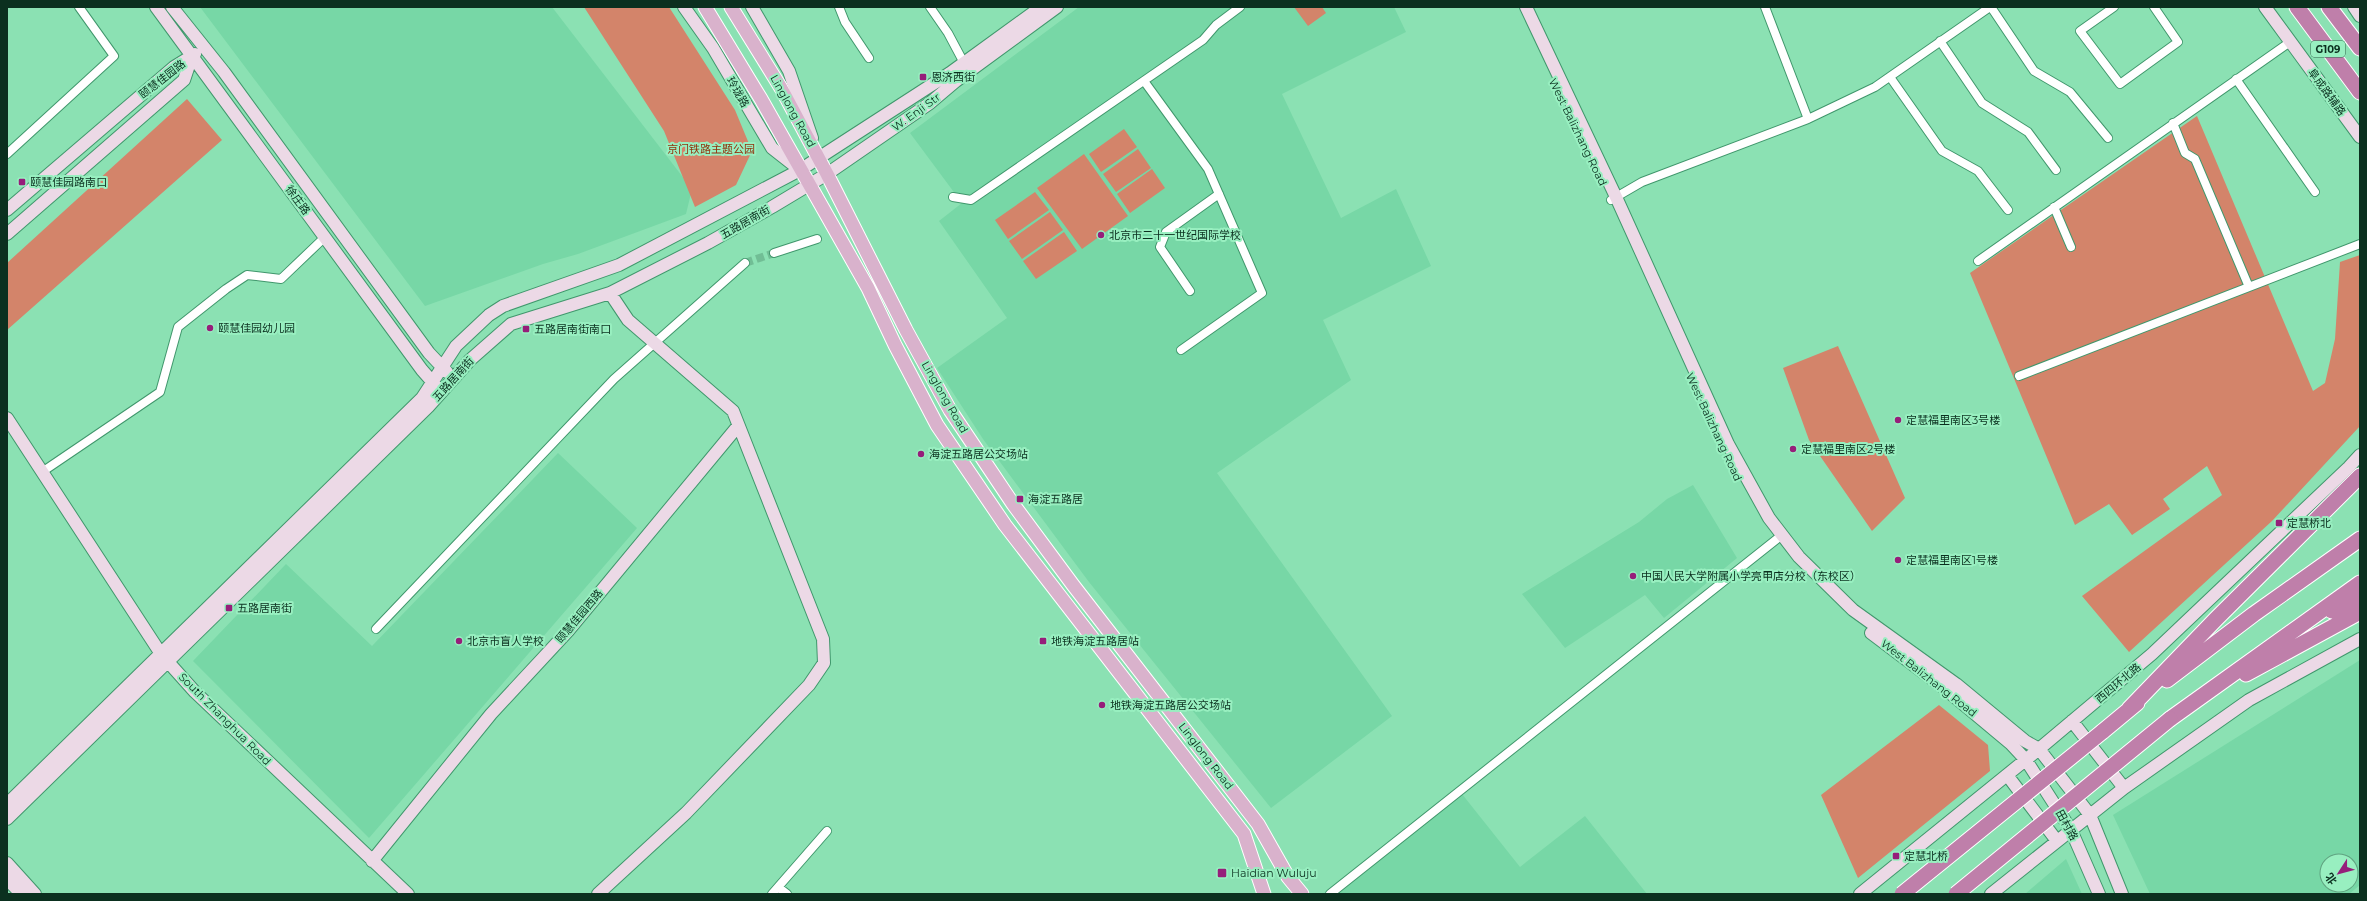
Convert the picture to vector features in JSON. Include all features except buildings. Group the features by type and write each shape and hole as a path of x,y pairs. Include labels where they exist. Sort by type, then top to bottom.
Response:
{"highway":[{"name":"G109","path":"2297,7 2360,92"},
{"name":"G109","path":"2329,7 2360,48"},
{"path":"2129,709 2216,619 2360,476"},
{"path":"2347,548 2360,535"},
{"path":"1902,894 2129,709 2254,614 2360,539"},
{"path":"1956,894 2170,718 2360,583"},
{"path":"2293,630 2360,598"},
{"path":"2193,703 2360,612"}],"main road":[{"name":"Linglong Road","path":"705,7 761,98 800,170 868,288 895,345 937,425 1005,525 1244,834 1264,894"},
{"name":"Linglong Road","path":"732,7 781,88 819,158 906,330 950,410 1013,504 1073,585 1258,824 1288,877 1302,894"}],"street":[{"path":"7,153 114,56 79,7"},
{"name":"徐庄路","path":"156,7 432,382 441,392"},
{"name":"徐庄路","path":"172,7 429,352 453,379"},
{"name":"玲珑路","path":"684,7 713,48 772,148 800,170"},
{"path":"752,7 789,71 819,158"},
{"path":"839,7 845,22 869,58"},
{"path":"930,7 948,33 964,63"},
{"name":"W. Enji Str","path":"800,170 964,63 1040,7"},
{"name":"W. Enji Str","path":"809,184 827,174 930,103 956,81 1057,7"},
{"path":"953,197 971,200 1203,40 1216,25 1240,7"},
{"name":"West Balizhang Road","path":"1518,7 1614,198"},
{"name":"West Balizhang Road","path":"1526,7 1614,198 1732,468 1746,493 1779,537 1797,566 1821,590 1867,630 2011,744 2026,760"},
{"path":"1765,7 1808,119"},
{"path":"1614,198 1642,182 1808,119 1875,87 1990,7 2034,71 2070,92 2108,138"},
{"path":"2114,7 2080,31 2120,84 2178,42 2154,7"},
{"name":"阜成路辅路","path":"2265,7 2360,137"},
{"path":"2354,7 2360,16"},
{"path":"1940,41 1982,103 2028,132 2056,170"},
{"path":"1978,261 2290,42"},
{"path":"192,56 204,48"},
{"name":"颐慧佳园路","path":"7,210 174,67 192,56"},
{"name":"颐慧佳园路","path":"7,234 184,80 192,56"},
{"path":"1890,77 1942,151 1978,171 2008,210"},
{"path":"2236,79 2315,192"},
{"path":"1144,81 1208,169 1262,293 1181,350"},
{"path":"2173,123 2185,153 2195,159 2249,287"},
{"name":"五路居南街","path":"7,804 422,398 456,346 490,315 503,306 619,265 800,170"},
{"name":"五路居南街","path":"7,819 441,392 492,339 511,324 610,293 708,243 809,184"},
{"path":"1190,291 1160,247 1166,232 1219,194"},
{"path":"2054,207 2071,247"},
{"path":"42,472 160,392 178,327 226,289 247,275 281,279 325,237"},
{"path":"774,253 817,239"},
{"path":"2019,376 2360,244"},
{"path":"376,629 614,380 745,263"},
{"path":"598,894 686,813 759,739 809,685 824,663 823,638 733,411 628,320 610,293"},
{"name":"South Zhanghua Road","path":"7,418 161,654 195,692 408,894"},
{"name":"颐慧佳园西路","path":"372,860 491,714 568,631 738,426"},
{"name":"西四环北路","path":"1860,894 2008,775 2152,654 2350,467 2360,455"},
{"path":"1330,894 1779,537"},
{"name":"West Balizhang Road","path":"1779,537 1853,610 1956,684 2025,741 2039,749"},
{"path":"1991,894 2124,788 2249,700 2360,639"},
{"path":"2072,721 2124,788"},
{"name":"田村路","path":"2039,749 2090,815 2122,894"},
{"name":"田村路","path":"2026,760 2071,830 2099,894"},
{"path":"2008,775 2057,841"},
{"path":"772,894 827,831"},
{"path":"7,864 35,894"},
{"path":"7,879 21,894"},
{"path":"778,887 787,894"}],"shaded area":[{"path":"200,7 552,7 692,189 686,214 578,254 543,264 425,306"},
{"path":"1079,7 1394,7 1406,32 1282,94 1341,218 1396,189 1431,266 1323,320 1351,380 1217,473 1392,716 1271,808 1089,582 983,439 937,368 1007,318 939,221 962,203 910,133"},
{"name":"北京市盲人学校","path":"558,453 637,528 369,838 193,661 286,564 372,646"},
{"name":"中国人民大学附属小学亮甲店分校（东校区）","path":"1693,485 1737,558 1664,618 1645,595 1565,648 1522,594 1639,522 1667,499"},
{"path":"2360,660 2360,885 2359,886 2359,853 2319,853 2319,893 2350,893 2349,894 2150,894 2113,815"},
{"path":"1462,794 1520,867 1585,816 1647,894 1338,894"},
{"path":"2066,859 2082,894 2025,894"}],"green space":[{"name":"京门铁路主题公园","path":"584,7 669,7 735,110 752,151 736,185 695,207 664,131"},
{"path":"1294,7 1322,7 1326,13 1308,26"},
{"path":"187,99 222,140 7,330 7,263"},
{"path":"2197,116 2313,391 2325,383 2335,339 2340,262 2360,255 2360,426 2272,521 2129,652 2082,596 2222,495 2207,466 2163,499 2170,509 2132,535 2109,504 2075,525 1970,273"},
{"path":"1124,129 1137,147 1101,172 1089,154"},
{"path":"1138,149 1151,168 1116,192 1103,174"},
{"path":"1084,154 1128,216 1082,249 1037,188"},
{"path":"1152,169 1165,188 1130,213 1117,194"},
{"path":"1035,192 1049,210 1008,239 995,220"},
{"path":"1050,212 1063,230 1022,259 1009,241"},
{"path":"1064,232 1077,251 1036,279 1023,261"},
{"path":"1838,346 1905,498 1872,531 1809,440 1783,368"},
{"path":"1939,705 1988,745 1990,771 1858,878 1821,795"}],"tunnel":[{"path":"745,263 774,253"}],"place":[{"name":"恩济西街","path":"923,77"},
{"name":"颐慧佳园路南口","path":"22,182"},
{"name":"北京市二十一世纪国际学校","path":"1101,235"},
{"name":"颐慧佳园幼儿园","path":"210,328"},
{"name":"五路居南街南口","path":"526,329"},
{"name":"定慧福里南区3号楼","path":"1898,420"},
{"name":"定慧福里南区2号楼","path":"1793,449"},
{"name":"海淀五路居公交场站","path":"921,454"},
{"name":"海淀五路居","path":"1020,499"},
{"name":"定慧桥北","path":"2279,523"},
{"name":"定慧福里南区1号楼","path":"1898,560"},
{"name":"中国人民大学附属小学亮甲店分校（东校区）","path":"1633,576"},
{"name":"五路居南街","path":"229,608"},
{"name":"北京市盲人学校","path":"459,641"},
{"name":"地铁海淀五路居站","path":"1043,641"},
{"name":"地铁海淀五路居公交场站","path":"1102,705"},
{"name":"定慧北桥","path":"1896,856"},
{"name":"Haidian Wuluju","path":"1222,873"}]}
